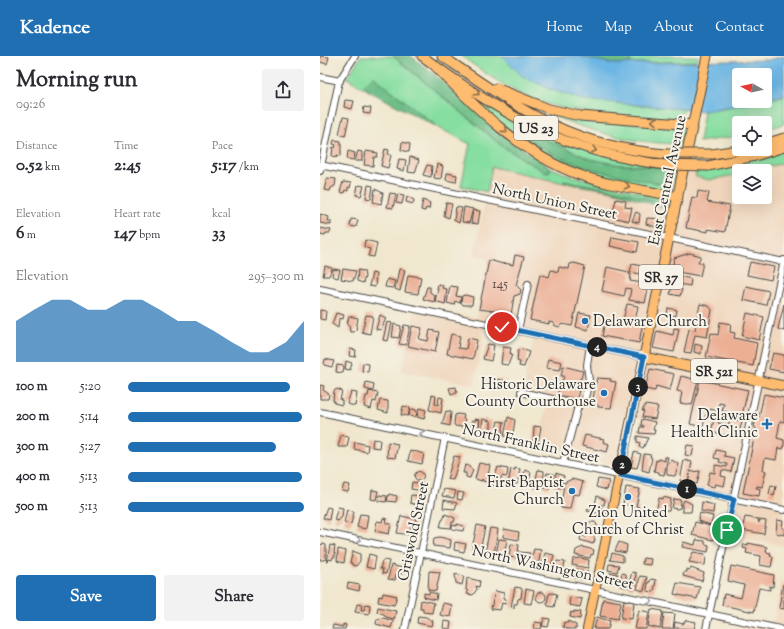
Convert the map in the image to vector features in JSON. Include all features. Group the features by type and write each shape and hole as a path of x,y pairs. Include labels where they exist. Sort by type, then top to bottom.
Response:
{"highway":[{"name":"US 23","path":"422,56 435,66 525,123 556,137 607,154 665,165 708,166 755,156 784,147"},
{"name":"US 23","path":"442,56 517,107 562,130 611,146 638,152 666,154 712,154 732,151"},
{"name":"East Central Avenue","path":"644,357 708,56"},
{"path":"435,66 470,100 508,132 530,149 553,163 592,178 678,197"},
{"path":"467,74 504,92 561,112 590,117 693,125"},
{"path":"772,142 784,138"},
{"name":"SR 521","path":"644,357 784,386"}],"main road":[{"name":"SR 37","path":"587,629 644,357"}],"street":[{"path":"320,167 340,80 355,56"},
{"path":"320,77 340,80"},
{"name":"North Union Street","path":"320,167 669,239 784,261"},
{"path":"706,629 784,261"},
{"path":"518,330 528,284"},
{"path":"320,289 644,357"},
{"path":"563,463 579,405 584,402 589,380 587,365 590,345"},
{"path":"521,392 579,405"},
{"name":"North Franklin Street","path":"320,412 784,510"},
{"name":"Griswold Street","path":"406,629 445,438"},
{"name":"North Washington Street","path":"320,532 780,629"}],"shaded area":[{"path":"784,163 784,546 730,535 737,501 677,488 688,428 630,416 620,466 538,448 548,400 522,394 534,338 485,328 474,385 402,371 416,306 476,318 488,259 474,255 492,167 564,183 613,191 646,204 667,208 676,167 695,170 710,180 732,175 732,204 772,204 772,166"},
{"path":"784,573 784,629 743,629 746,619 773,624"}],"green space":[{"path":"361,56 393,56 502,146 546,173 550,171 549,167 568,175 663,198 668,204 667,208 661,207 662,202 564,180 564,183 492,167 487,192 461,186 470,144 439,128 373,76 364,85 369,91 347,78"},
{"path":"393,56 411,56 502,134 549,167 550,171 546,173 502,146"},
{"path":"461,56 502,56 522,76 634,105 686,109 676,119 594,113 554,106 534,100 515,91 494,79"},
{"path":"579,56 633,56 629,63 613,64"},
{"path":"633,56 698,56 697,61 629,63"},
{"path":"373,76 439,128 369,91 364,85"},
{"path":"461,89 513,120 653,165 620,165 590,159 523,130 520,133 552,153 580,165 621,176 676,167 672,190 669,191 611,180 583,172 555,161 517,138"},
{"path":"784,95 784,124 772,128 772,116 732,116 732,137 699,142 704,111 732,106 732,108 772,108 772,99"},
{"path":"540,111 578,119 673,127 684,130 681,144 643,141 609,135"},
{"path":"523,130 590,159 620,165 671,167 662,184 625,177 569,161 535,144 520,133"},
{"path":"784,150 784,163 772,166 772,164 732,164 732,175 710,180 696,177 695,170 757,156 772,156 772,153"},
{"path":"564,180 621,191 662,202 661,207 613,191 564,183"}],"water":[{"path":"502,56 579,56 613,64 768,60 784,56 784,95 772,98 772,68 732,68 732,106 704,111 584,100 552,90 522,76"}],"building":[{"path":"320,56 329,57 327,64 320,62"},
{"path":"345,100 354,101 352,109 344,107"},
{"path":"364,107 371,108 370,114 363,113"},
{"path":"343,117 349,118 345,136 339,134"},
{"path":"334,140 341,141 341,156 332,156 333,147 335,148 336,145 333,144"},
{"path":"402,142 410,144 409,152 401,150"},
{"path":"385,149 389,150 388,154 391,155 388,168 381,166"},
{"path":"348,151 355,153 354,160 347,159"},
{"path":"358,151 362,152 362,161 355,161"},
{"path":"366,151 378,153 377,157 374,157 373,166 364,165"},
{"path":"410,157 419,160 415,173 408,172"},
{"path":"399,159 406,160 404,171 397,169"},
{"path":"437,164 443,166 441,179 434,178"},
{"path":"427,165 432,166 431,177 423,175"},
{"path":"447,173 457,175 456,182 446,180"},
{"path":"327,178 336,179 335,186 331,188 330,191 324,190"},
{"path":"343,182 351,183 350,188 348,187 348,191 345,190 344,193 340,192"},
{"path":"358,185 364,186 361,196 356,195"},
{"path":"368,185 373,186 371,199 366,198"},
{"path":"375,189 383,193 381,204 373,202"},
{"path":"698,191 709,193 707,202 730,206 725,232 708,229 708,232 686,228 692,197 697,198"},
{"path":"390,193 396,194 393,208 387,207"},
{"path":"398,194 404,195 402,204 396,203"},
{"path":"407,196 414,200 413,204 406,202"},
{"path":"616,199 626,201 625,207 632,208 629,221 612,217"},
{"path":"423,200 430,203 429,209 426,208 425,211 421,210"},
{"path":"446,203 452,204 449,218 444,216"},
{"path":"456,207 462,208 459,223 454,220"},
{"path":"464,207 473,209 469,223 462,222"},
{"path":"473,210 480,211 478,224 471,223"},
{"path":"636,212 640,214 639,223 632,221"},
{"path":"320,214 329,217 328,221 331,221 331,225 320,223"},
{"path":"647,218 661,219 659,228 646,224"},
{"path":"351,219 358,220 356,227 350,226"},
{"path":"320,228 331,230 330,233 326,233 325,235 320,234"},
{"path":"612,237 639,242 637,252 610,246"},
{"path":"365,240 377,243 374,257 368,256 370,249 364,247"},
{"path":"690,253 701,256 698,262 703,263 700,276 672,271 674,258"},
{"path":"515,255 524,257 516,285 521,290 520,294 514,296 511,315 479,309 489,260 513,265"},
{"path":"750,262 774,267 771,280 747,275"},
{"path":"574,263 585,266 572,326 562,324 559,327 554,325 554,323 549,322 549,324 530,320 540,274 549,277 551,270 558,272 559,267 569,269 570,264"},
{"path":"632,264 642,266 641,274 630,272"},
{"path":"325,266 332,268 329,276 323,276"},
{"path":"607,267 629,272 629,274 631,274 630,281 649,284 645,303 629,300 631,289 626,288 624,296 602,291"},
{"path":"333,269 340,270 338,278 332,276"},
{"path":"343,269 356,271 353,281 341,279"},
{"path":"399,269 405,270 400,291 395,289"},
{"path":"358,270 364,271 365,277 363,283 357,281"},
{"path":"372,273 376,274 375,287 369,286"},
{"path":"408,275 421,277 418,294 405,292"},
{"path":"674,275 691,279 690,286 673,283"},
{"path":"387,279 395,281 393,288 385,287"},
{"path":"438,284 443,285 442,288 447,289 445,304 435,301"},
{"path":"450,286 458,287 456,296 461,297 460,303 455,301 454,305 447,303"},
{"path":"746,286 769,291 766,305 743,300"},
{"path":"427,287 430,287 430,292 435,296 434,302 423,299"},
{"path":"672,287 682,289 680,296 670,294"},
{"path":"465,295 473,297 472,305 463,305 461,302 462,296"},
{"path":"627,304 638,306 635,321 643,322 639,343 602,336 604,326 611,327 613,318 623,320"},
{"path":"700,304 709,306 712,310 707,337 695,335 691,353 684,352 689,329 695,330"},
{"path":"784,304 784,331 778,329"},
{"path":"668,308 677,310 676,316 667,314"},
{"path":"320,310 326,311 325,320 320,319"},
{"path":"336,313 344,315 343,319 339,318 338,328 332,324"},
{"path":"579,313 591,315 588,330 576,327"},
{"path":"747,313 764,317 759,340 742,336"},
{"path":"366,315 373,316 370,334 362,332"},
{"path":"380,315 386,318 381,330 376,329"},
{"path":"349,316 358,318 356,330 354,332 350,332 349,325 347,325"},
{"path":"387,322 392,323 388,341 383,340"},
{"path":"720,322 731,324 730,332 735,333 734,338 757,343 753,366 706,357 711,333 718,335"},
{"path":"394,324 401,326 399,338 392,337"},
{"path":"404,325 410,326 406,345 399,344"},
{"path":"412,326 422,328 419,339 428,341 430,330 439,332 435,352 408,346"},
{"path":"674,328 679,329 674,352 653,348 657,331 673,335"},
{"path":"451,334 460,336 458,348 466,349 468,338 477,340 473,359 447,354"},
{"path":"488,344 494,345 491,361 483,359"},
{"path":"695,344 702,346 701,354 694,352"},
{"path":"503,347 511,348 510,353 512,355 508,365 501,364"},
{"path":"350,349 356,350 355,357 349,356"},
{"path":"523,349 529,352 524,367 519,366 520,362 517,361 518,350"},
{"path":"773,353 784,355 784,372 769,369"},
{"path":"325,359 334,361 332,367 324,365"},
{"path":"548,359 562,362 560,370 546,368"},
{"path":"346,361 352,363 350,370 345,369"},
{"path":"363,363 369,364 368,372 362,371"},
{"path":"337,365 344,366 343,373 336,372"},
{"path":"563,366 583,371 581,379 578,381 581,382 579,389 577,390 579,390 577,399 557,395 564,376 561,376"},
{"path":"650,369 674,374 670,390 656,386 655,391 645,389"},
{"path":"681,376 698,380 692,405 680,403 682,392 677,391"},
{"name":"Historic Delaware County Courthouse","path":"597,378 611,379 610,381 616,382 611,408 598,407 598,405 592,404"},
{"path":"496,379 506,381 505,388 495,386"},
{"path":"700,380 748,390 742,415 722,411 724,404 719,403 718,411 710,409 709,414 706,414 703,427 690,424"},
{"path":"366,382 374,384 373,391 365,389"},
{"path":"320,385 324,386 323,390 329,394 328,399 320,399"},
{"path":"456,387 457,393 451,394 449,388"},
{"path":"337,389 342,391 340,400 342,400 342,405 334,403 335,401 333,401 334,391"},
{"path":"369,391 378,393 376,402 373,401 371,409 364,407 366,396 368,396"},
{"path":"351,392 357,393 355,406 347,404"},
{"path":"764,394 784,398 784,422 780,421 777,438 784,440 784,445 783,449 778,448 776,460 765,458 763,470 766,471 762,487 757,486 756,488 760,489 759,496 743,493 756,428 754,427 756,417 759,417"},
{"path":"432,395 436,396 435,404 438,405 439,397 443,398 441,413 429,410"},
{"path":"380,400 388,401 388,413 378,410"},
{"path":"645,405 658,407 655,419 642,417 644,411 642,411"},
{"path":"403,406 410,408 408,416 401,415"},
{"path":"419,408 426,410 424,419 417,417"},
{"path":"413,409 416,410 416,416 413,417 410,416 409,413 410,410"},
{"path":"446,411 451,412 450,426 442,424"},
{"path":"455,415 464,415 463,419 465,419 462,427 455,426 454,424"},
{"path":"715,415 720,416 718,423 729,425 730,419 742,421 738,438 711,432"},
{"path":"508,417 515,420 512,440 509,439 510,437 504,436"},
{"path":"475,419 480,420 478,430 470,428 471,421 475,421"},
{"path":"483,419 491,421 491,432 481,431"},
{"path":"642,419 655,422 653,430 655,430 654,434 639,433 640,427 644,427 641,425"},
{"path":"498,421 504,422 502,435 495,434"},
{"path":"534,426 541,427 538,443 533,442"},
{"path":"341,435 349,437 347,447 338,447"},
{"path":"585,435 604,439 603,442 609,444 607,452 582,446"},
{"path":"637,436 648,438 643,448 639,447 640,443 637,442"},
{"path":"373,439 380,440 379,448 372,447"},
{"path":"355,442 368,445 367,452 354,449"},
{"path":"388,442 398,444 395,458 387,457"},
{"path":"687,445 694,446 692,456 685,455"},
{"path":"716,450 725,452 724,456 734,458 731,472 722,470 721,476 726,477 724,486 715,484 714,487 707,485 710,472 715,473 715,465 727,467 727,464 719,462 720,459 714,458"},
{"path":"410,451 424,454 422,464 408,461"},
{"path":"634,452 641,454 637,468 631,467"},
{"path":"644,454 651,455 650,457 652,458 649,472 642,470"},
{"path":"454,456 460,457 453,480 447,479"},
{"path":"665,457 668,457 664,475 659,474 659,472 654,471 656,460 658,461 659,459 665,461"},
{"path":"671,460 679,464 675,476 667,475 667,465"},
{"path":"684,460 692,462 690,472 700,471 697,484 680,481"},
{"path":"479,463 490,465 487,482 483,481 482,479 482,481 475,479"},
{"path":"465,465 469,466 473,470 470,478 466,477 466,473 463,473"},
{"path":"498,467 508,469 506,477 502,476 499,483 495,483 495,486 492,485"},
{"path":"515,468 520,469 517,484 508,484 511,469 515,470"},
{"path":"525,470 531,472 529,482 523,481"},
{"path":"538,470 544,471 544,475 540,487 538,488 534,487"},
{"path":"419,471 424,476 419,481 414,476"},
{"path":"547,473 554,474 549,488 544,488"},
{"path":"556,473 564,476 561,488 553,486"},
{"path":"572,479 583,482 579,495 573,494 570,509 561,508 564,483"},
{"path":"598,479 609,481 607,490 596,487"},
{"path":"412,482 424,484 423,491 411,489"},
{"path":"344,484 350,485 348,492 342,491"},
{"path":"771,485 776,486 774,496 769,494"},
{"path":"626,487 640,489 636,506 639,507 638,512 633,511 632,506 623,504"},
{"path":"444,489 456,491 454,498 442,496"},
{"path":"372,490 378,491 376,500 371,499"},
{"path":"458,492 464,493 462,500 457,499"},
{"path":"389,494 397,496 396,502 387,501"},
{"path":"379,495 387,496 386,502 378,501"},
{"path":"411,495 419,496 417,505 410,503"},
{"path":"597,496 605,500 604,505 595,504"},
{"path":"663,497 671,499 669,511 656,511 659,498 663,499"},
{"path":"674,499 681,500 680,508 672,508"},
{"path":"444,500 457,503 455,509 443,508"},
{"path":"684,500 692,504 691,512 682,512"},
{"path":"702,502 714,505 713,513 701,511"},
{"path":"593,506 602,508 601,514 587,511 588,508 593,508"},
{"path":"327,507 331,508 329,520 323,518"},
{"path":"338,507 343,508 342,517 338,521 334,520"},
{"path":"347,509 354,512 351,524 344,523"},
{"path":"700,513 713,516 711,525 698,521"},
{"path":"360,514 368,515 366,529 357,527"},
{"path":"445,514 455,518 454,522 452,522 451,528 440,527"},
{"path":"401,516 416,519 415,526 411,525 410,535 397,533"},
{"path":"745,517 758,519 759,523 759,520 766,521 764,534 742,530"},
{"path":"383,518 387,519 386,523 391,524 389,534 375,531 377,521 382,522"},
{"path":"777,520 783,521 782,528 784,528 784,535 776,533"},
{"path":"586,522 595,522 597,529 585,527"},
{"path":"695,522 715,527 713,540 692,535"},
{"path":"457,524 464,526 463,531 452,529 452,525 457,526"},
{"path":"477,525 485,527 480,551 472,549"},
{"path":"490,528 498,529 494,554 485,552"},
{"path":"504,529 519,532 518,540 503,537"},
{"path":"588,533 593,534 595,540 593,544 580,540 581,535 586,537"},
{"path":"440,537 451,540 450,548 433,546 434,538"},
{"path":"499,539 507,540 504,555 496,554"},
{"path":"696,540 705,541 705,544 709,545 708,552 682,547 683,542 695,545"},
{"path":"455,542 466,544 464,552 454,550"},
{"path":"619,542 627,545 626,553 615,551"},
{"path":"748,543 767,547 766,552 771,553 770,556 773,557 771,567 760,565 761,556 746,553 747,549 743,548 744,544 748,545"},
{"path":"511,544 519,545 517,558 509,557"},
{"path":"320,545 326,545 326,559 320,560"},
{"path":"330,545 335,546 335,557 333,557 332,560 329,559 327,562"},
{"path":"583,547 594,550 593,555 591,554 590,558 575,555 576,550"},
{"path":"338,549 346,551 344,563 337,561"},
{"path":"534,549 541,550 538,566 530,562"},
{"path":"353,551 360,554 360,561 356,566 350,563"},
{"path":"520,552 530,553 526,562 519,560"},
{"path":"693,552 705,554 705,565 689,562"},
{"path":"545,553 554,555 550,571 545,570 546,566 542,565"},
{"path":"612,553 623,556 623,562 610,560"},
{"path":"369,554 376,556 374,569 366,567"},
{"path":"581,558 589,560 588,568 572,565 573,559"},
{"path":"643,558 651,559 650,565 642,564"},
{"path":"382,561 389,561 386,574 382,573 383,569 380,569"},
{"path":"557,561 565,562 563,572 555,571"},
{"path":"609,564 619,565 617,572 608,570"},
{"path":"391,565 406,569 405,573 396,574 395,580 388,579"},
{"path":"731,566 774,575 773,587 770,586 770,590 759,588 754,612 722,605 724,594 741,598 744,585 728,581"},
{"path":"691,568 704,573 702,581 683,576 684,572 687,572 687,569 690,570"},
{"path":"574,569 588,571 586,580 575,578"},
{"path":"429,571 440,572 436,591 428,590"},
{"path":"632,572 636,573 635,583 632,588 628,587"},
{"path":"609,573 618,574 614,581 608,580"},
{"path":"622,573 626,574 626,587 619,585"},
{"path":"455,574 464,576 462,585 456,583"},
{"path":"640,576 647,577 644,591 637,589"},
{"path":"467,578 480,581 479,587 476,586 477,589 473,595 467,594"},
{"path":"651,579 656,580 654,592 647,591 648,582 650,582"},
{"path":"348,583 360,585 359,591 347,588"},
{"path":"677,583 700,587 697,599 674,594"},
{"path":"783,584 784,585 784,609 779,608"},
{"path":"515,587 521,588 522,590 521,598 518,599 517,604 514,604 514,608 511,607"},
{"path":"526,589 534,591 531,604 524,603"},
{"path":"495,591 504,593 503,598 506,599 505,604 502,603 500,610 491,609"},
{"path":"429,592 437,594 436,600 424,597 424,593 429,594"},
{"path":"539,592 543,592 545,593 545,601 539,602 536,599 536,595"},
{"path":"383,593 397,596 394,605 378,602 379,596 382,597"},
{"path":"549,594 557,594 554,607 548,606 547,603"},
{"path":"570,597 582,599 580,607 569,605"},
{"path":"603,599 621,602 618,619 600,616"},
{"path":"421,600 434,603 432,613 423,612 423,608 420,608"},
{"path":"624,600 634,602 632,619 621,618"},
{"path":"443,603 452,605 450,617 440,615"},
{"path":"357,604 362,605 361,610 364,610 365,604 370,605 369,614 355,612"},
{"path":"378,607 396,611 394,619 377,612"},
{"path":"651,609 663,611 660,629 648,626"},
{"path":"639,610 649,612 646,629 635,629"},
{"path":"574,611 581,612 580,619 570,617 571,612 574,613"},
{"path":"664,613 675,614 673,629 662,629"},
{"path":"418,616 426,617 433,621 432,626 417,623"},
{"path":"597,617 610,621 608,629 594,629"},
{"path":"383,618 393,621 391,628 376,624 377,619"},
{"path":"544,618 550,619 548,627 542,626"},
{"path":"686,620 696,622 694,629 674,628 675,622 683,624"},
{"path":"444,621 451,622 450,629 443,628"},
{"path":"568,621 576,625 576,629 567,629 563,627 564,622 568,623"},
{"path":"535,622 542,623 541,629 534,629"},
{"path":"343,624 346,625 345,629 332,629 333,625 343,627"}],"place":[{"name":"Delaware Church","path":"585,321"},
{"name":"Historic Delaware County Courthouse","path":"604,393"},
{"name":"Delaware Health Clinic","path":"767,424"},
{"name":"First Baptist Church","path":"572,491"},
{"name":"Zion United Church of Christ","path":"628,497"}],"route":[{"path":"502,327 644,357 620,475 734,499 727,530"}]}
